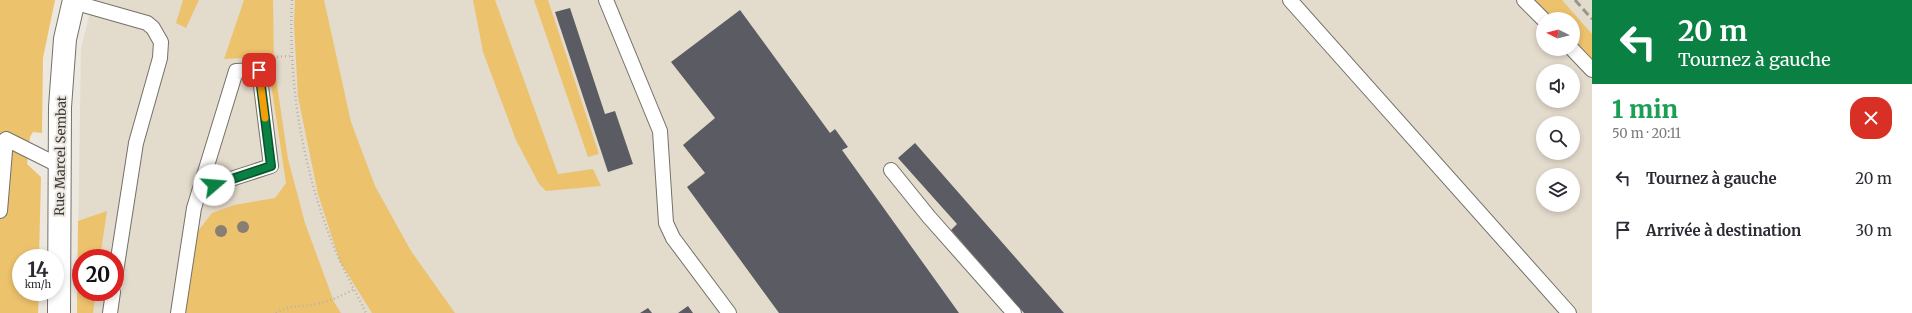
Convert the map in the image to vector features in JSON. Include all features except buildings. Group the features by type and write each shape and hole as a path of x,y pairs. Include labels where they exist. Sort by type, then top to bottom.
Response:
{"street":[{"name":"Rue Marcel Sembat","path":"59,313 62,68 65,39 74,1"}],"lane":[{"path":"606,0 660,131 666,223 673,238 729,313"},
{"path":"1290,0 1569,313"},
{"path":"1524,0 1536,12"},
{"path":"74,1 147,23 153,28 161,42 160,58 136,143 120,249"},
{"path":"1579,56 1592,70"},
{"path":"178,313 194,208 236,71 259,70 271,166 200,189"},
{"path":"0,211 6,139 60,166"},
{"path":"891,170 929,217 1014,313"},
{"path":"110,313 112,301"}],"path":[{"path":"292,0 292,56 303,142 332,241 366,313"},
{"path":"276,313 284,308 315,305 329,301 354,289"}],"shaded area":[{"path":"0,0 55,0 43,58 42,133 33,132 30,137 27,164 41,177 39,249 12,249 12,301 39,301 38,313 0,313"},
{"path":"93,0 1592,0 1592,313 77,313 77,301 124,301 124,249 78,249 81,49"},
{"path":"183,0 199,0 186,28 176,23"},
{"path":"244,0 273,0 274,65 288,159 305,223 334,302 341,313 183,313 195,235 212,213 234,205 275,198 286,183 267,57 224,59"},
{"path":"295,0 324,0 351,122 375,186 411,251 455,313 372,313 340,262 318,194 298,97 294,24"},
{"path":"473,0 495,0 558,174 593,169 601,186 546,191 539,184 516,140 483,52"},
{"path":"534,0 548,0 599,154 588,157"},
{"path":"1533,0 1562,0 1573,12 1541,12"},
{"path":"1580,20 1592,34 1592,61 1580,50"},
{"path":"107,211 101,249 78,249 78,221"},
{"path":"77,301 95,301 93,313 77,313"}],"railway":[{"path":"1575,0 1592,19"}],"slow traffic":[{"path":"261,87 265,118"}],"route":[{"path":"214,185 271,166 259,70"}]}
